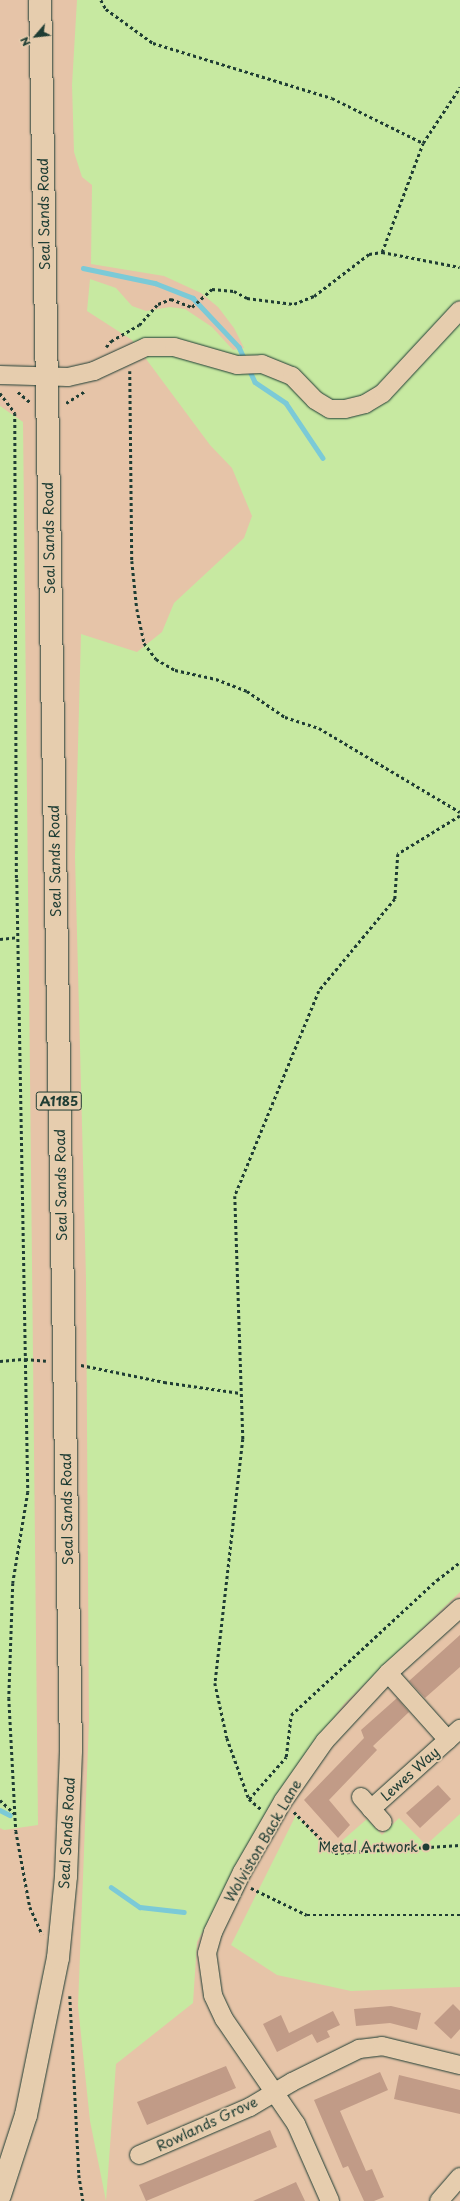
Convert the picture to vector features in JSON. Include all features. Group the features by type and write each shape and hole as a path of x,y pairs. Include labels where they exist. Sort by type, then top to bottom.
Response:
{"main road":[{"name":"Seal Sands Road","path":"0,2195 26,2115 58,1958 66,1876 71,1750 40,0"}],"street":[{"path":"0,375 47,375 68,377 94,371 124,355 146,347 174,347 237,365 262,364 292,376 315,400 330,409 346,409 365,404 383,393 460,310"},
{"name":"Wolviston Back Lane","path":"330,2201 296,2124 224,2019 213,1995 208,1975 207,1952 213,1932 237,1882 283,1802 325,1741 388,1673 460,1608"},
{"name":"Lewes Way","path":"372,1809 454,1734 388,1673"},
{"name":"Rowlands Grove","path":"139,2155 250,2106 359,2049 382,2046 460,2065"},
{"path":"439,2201 460,2177"}],"path":[{"path":"101,0 106,9 153,43 332,98 423,143"},
{"path":"382,252 414,171 423,143 460,88"},
{"path":"94,371 101,353 111,341 138,325 158,304 171,299 192,307 212,289 234,291 247,298 294,304 314,296 355,262 369,254 382,252 460,267"},
{"path":"124,355 130,368 132,561 138,616 144,643 152,653 175,670 216,679 247,691 284,717 319,728 460,812"},
{"path":"0,393 15,413 18,937 28,1492 13,1583 9,1698 16,1815 30,1907 37,1926 58,1958"},
{"path":"460,816 398,854 395,899 319,991 235,1196 240,1393 243,1439 215,1683 227,1738 249,1798 286,1757 291,1715 437,1580 460,1562"},
{"path":"0,939 18,937"},
{"path":"0,1361 25,1359 94,1366 164,1382 240,1393"},
{"path":"0,1800 16,1815"},
{"path":"283,1802 334,1853 460,1844"},
{"path":"237,1882 307,1916 460,1915"},
{"path":"70,1994 79,2175 83,2201"}],"green space":[{"path":"77,0 460,0 460,1592 344,1704 276,1797 197,1942 193,2003 116,2064 106,2201 90,2121 78,2006 89,1721 86,1278 75,857 81,634 137,652 162,632 174,603 244,538 252,516 232,468 210,445 132,340 87,311 90,279 116,288 132,306 146,311 170,307 185,309 212,327 233,350 244,348 234,328 218,307 201,293 164,276 91,264 92,185 82,177 74,152 72,85"},
{"path":"0,406 23,422 38,1825 4,1830 0,1828"},
{"path":"460,1814 460,1987 351,1991 277,1975 231,1945 296,1815 329,1852 367,1819 382,1835 399,1818 426,1845"}],"building":[{"path":"460,1635 460,1667 425,1698 409,1681"},
{"path":"397,1698 409,1712 373,1746 377,1750 329,1800 350,1825 338,1838 304,1800 364,1738 361,1730"},
{"path":"438,1785 451,1799 420,1828 406,1813"},
{"path":"453,2004 460,2011 460,2029 451,2039 434,2023"},
{"path":"391,2006 421,2013 417,2030 390,2023 356,2026 354,2009"},
{"path":"333,2011 340,2025 327,2031 330,2037 317,2043 312,2034 277,2052 263,2024 281,2015 289,2033"},
{"path":"226,2066 236,2088 147,2125 137,2102"},
{"path":"380,2072 388,2090 340,2111 366,2171 372,2169 384,2197 374,2201 364,2201 348,2166 343,2168 314,2100"},
{"path":"399,2075 460,2090 460,2114 394,2099"},
{"path":"270,2130 277,2147 146,2201 139,2185"},
{"path":"296,2182 305,2201 253,2201 285,2187"}],"waterway":[{"path":"83,268 155,283 193,298 239,347 245,360"},
{"path":"249,369 255,382 286,403 323,458"},
{"path":"0,1810 10,1815"},
{"path":"111,1887 140,1907 184,1912"}],"place":[{"name":"Metal Artwork","path":"426,1847"}]}
